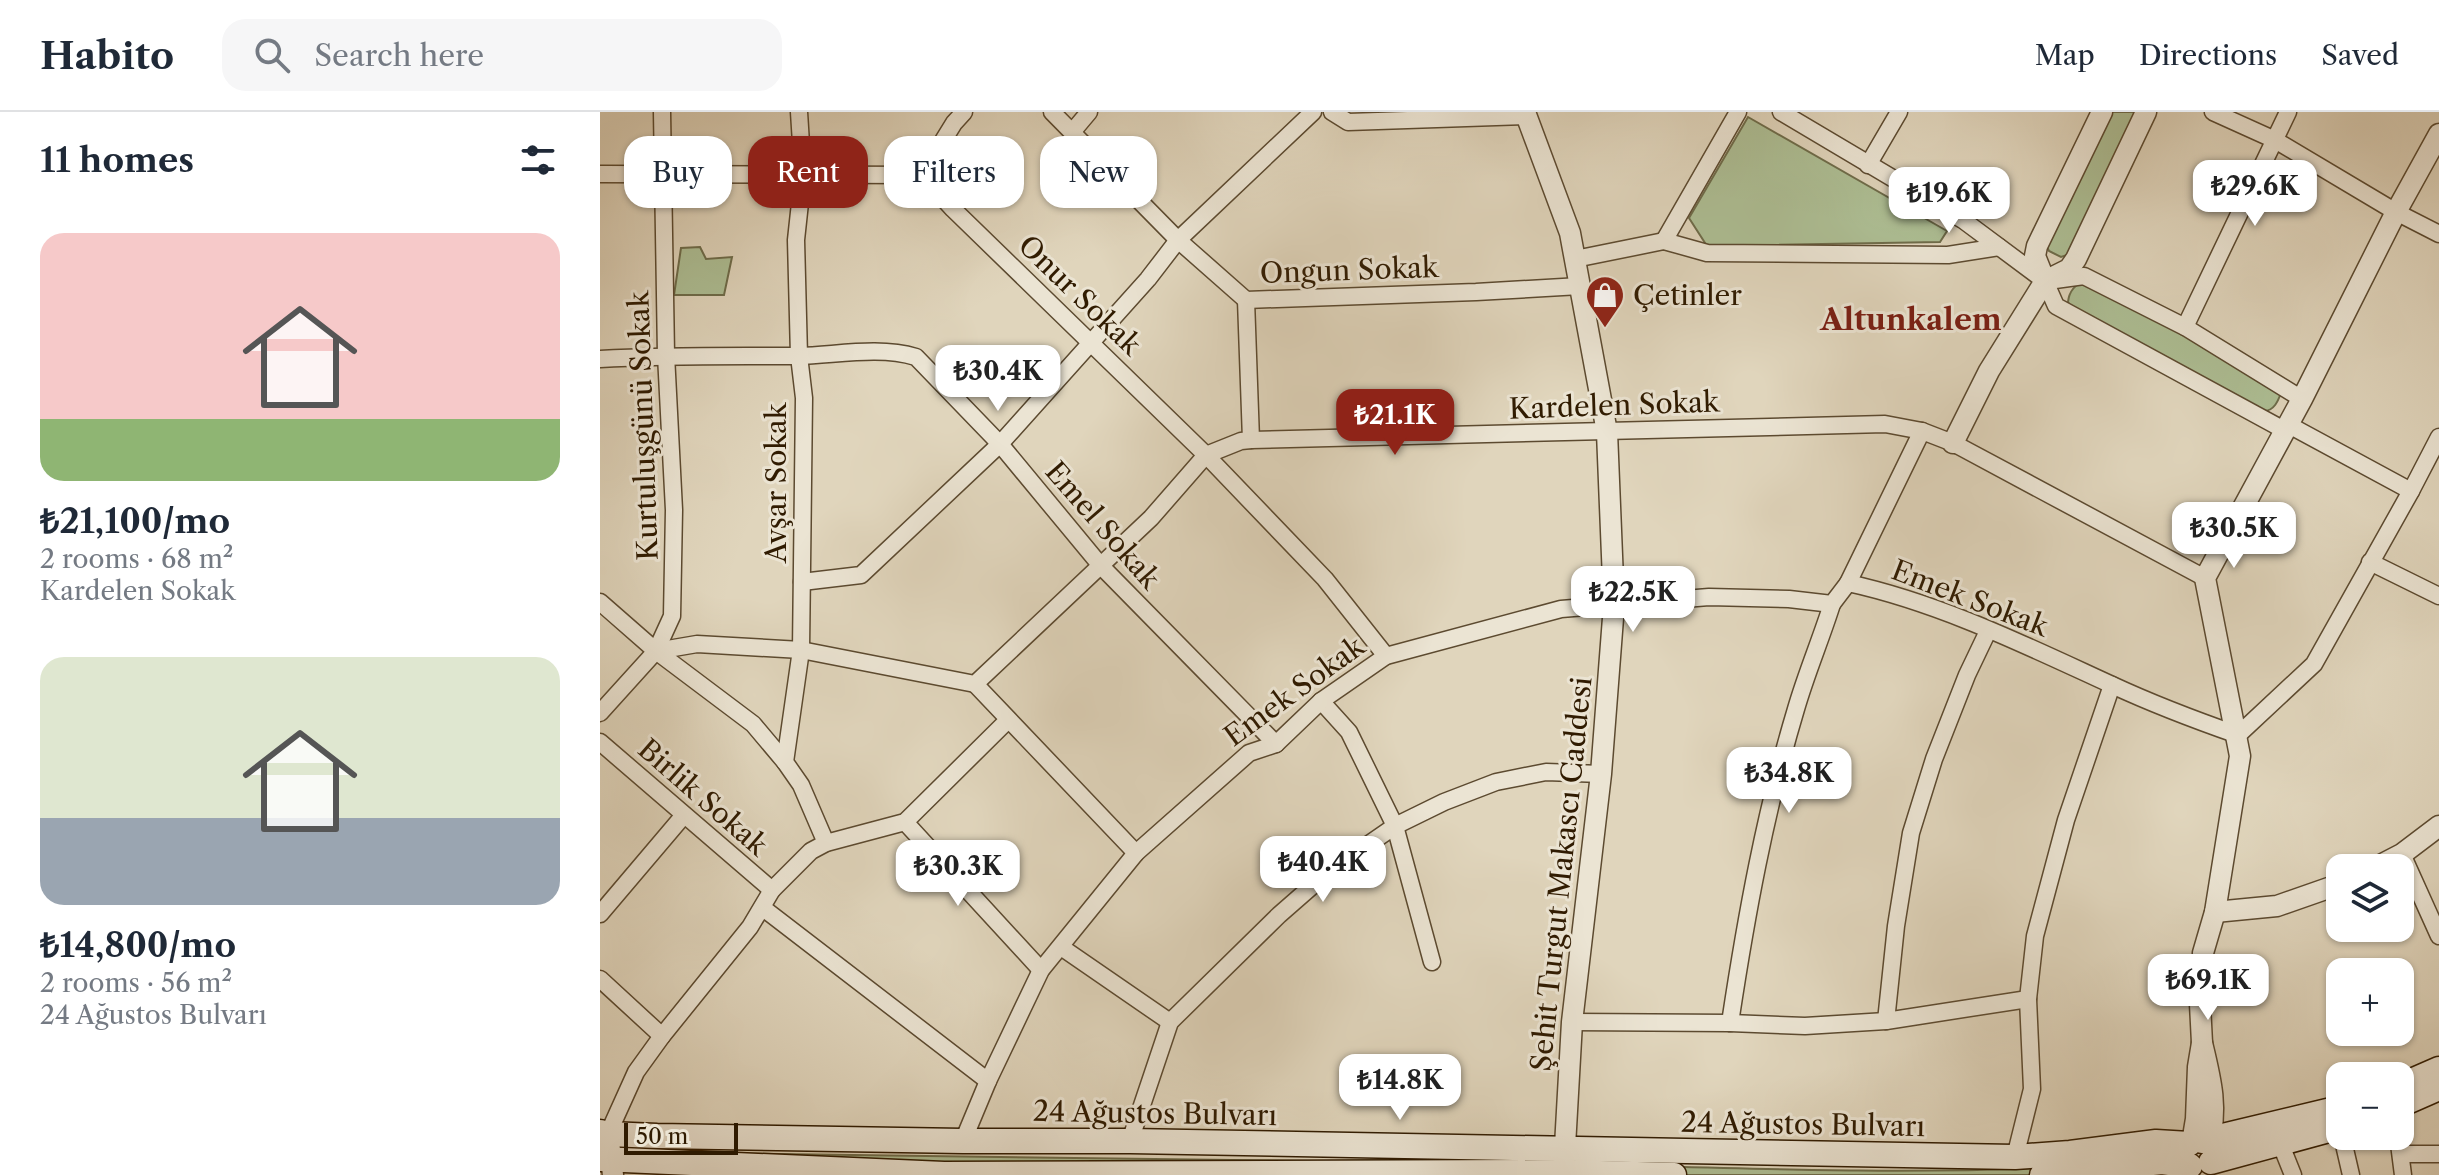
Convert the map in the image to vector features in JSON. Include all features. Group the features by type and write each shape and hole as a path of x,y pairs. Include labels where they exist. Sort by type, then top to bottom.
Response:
{"main road":[{"path":"2414,1080 2439,1069"},
{"path":"2414,1099 2439,1088"},
{"name":"24 Ağustos Bulvarı","path":"608,1165 944,1175 1564,1160 2015,1157 2156,1142 2199,1156 2268,1127 2326,1112"},
{"name":"24 Ağustos Bulvarı","path":"2042,1175 2281,1145 2326,1131"},
{"name":"24 Ağustos Bulvarı","path":"604,1133 963,1141 1130,1141 1564,1160 1674,1175"}],"street":[{"name":"Kurtuluşgünü Sokak","path":"662,112 662,136"},
{"name":"Avşar Sokak","path":"799,112 801,136"},
{"path":"946,136 964,112"},
{"name":"Ongun Sokak","path":"1052,112 1178,240 1246,300 1580,286"},
{"path":"1073,131 1089,112"},
{"path":"802,582 861,575 1000,444 1148,279 1178,240 1313,112"},
{"path":"1332,112 1348,122 1526,114"},
{"path":"1664,241 1738,112"},
{"path":"1781,112 1963,220 2045,281 2084,276 2185,327 2302,399"},
{"path":"1868,165 1899,112"},
{"path":"2102,112 2037,246 2035,256 2056,306 2411,491"},
{"path":"1953,443 1989,371 2045,281 2069,269 2076,259 2146,112"},
{"path":"2213,112 2275,140 2439,234"},
{"path":"2185,327 2288,112"},
{"name":"Şehit Turgut Makascı Caddesi","path":"1526,114 1559,200 1575,259 1607,432 1614,605 1601,774 1572,1022 1564,1160"},
{"path":"2199,1156 2196,1119 2202,1043 2200,1004 2203,953 2215,912 2240,756 2205,578 2439,134"},
{"path":"600,174 624,174"},
{"name":"Kurtuluşgünü Sokak","path":"600,713 656,651 672,616 674,510 666,355 664,208"},
{"name":"Avşar Sokak","path":"785,762 801,650 804,398 799,356 796,240 799,208"},
{"name":"Onur Sokak","path":"952,208 1206,455 1325,579 1386,656"},
{"path":"1575,259 1664,241 1707,253 1948,255 1999,247"},
{"path":"1246,300 1251,440"},
{"name":"Emel Sokak","path":"600,359 666,355 799,356 898,352 916,357 1000,444 1101,566 1276,744"},
{"name":"Kardelen Sokak","path":"975,684 1151,518 1206,455 1251,440 1885,424 1922,431 1953,443 2205,578"},
{"path":"1848,583 1922,431"},
{"path":"2238,735 2314,664 2439,437"},
{"path":"2370,562 2439,596"},
{"name":"Emek Sokak","path":"963,1141 1041,970 1136,853 1249,753 1276,744 1321,701 1386,656 1561,609 1709,597 1789,599 1832,604 1848,583 1886,591 2238,735"},
{"path":"600,602 656,651 753,724 801,785 826,843"},
{"path":"1730,1023 1759,850 1796,707 1832,604"},
{"path":"1886,1021 1896,926 1911,833 1934,759 1988,631"},
{"path":"656,651 697,644 801,650 975,684 1136,853"},
{"path":"2015,1157 2032,1089 2028,999 2035,936 2070,807 2112,685"},
{"path":"1321,701 1349,732 1395,826 1432,962"},
{"path":"608,1165 604,1133 636,1072 750,927 772,890 811,851 826,843 905,822 1008,720"},
{"name":"Birlik Sokak","path":"600,742 772,890"},
{"path":"1130,1141 1170,1022 1315,884 1395,826 1444,802 1496,782 1546,772 1601,774"},
{"path":"600,914 684,815"},
{"path":"905,822 1041,970"},
{"path":"2402,854 2439,826"},
{"path":"2414,881 2439,936"},
{"path":"2215,912 2277,906 2326,889"},
{"path":"763,908 988,1081"},
{"path":"1061,947 1170,1022"},
{"path":"600,979 662,1036"},
{"path":"1572,1022 1805,1026 1886,1021 2028,999"},
{"path":"2281,1145 2293,1175"},
{"path":"2345,1150 2351,1175"},
{"path":"2401,1150 2403,1175"},
{"path":"2402,1154 2439,1154"}],"green space":[{"path":"2109,112 2138,112 2070,254 2061,257 2047,247"},
{"path":"1748,117 1947,231 1940,242 1707,246 1689,218"},
{"path":"700,247 706,259 732,257 724,295 674,295 681,248"},
{"path":"2085,281 2277,386 2281,393 2277,402 2264,411 2070,306 2071,292"},
{"path":"623,1152 1542,1164 929,1165"},
{"path":"1577,1164 1879,1171 2060,1167 2059,1175 1636,1175"}],"place":[{"name":"Çetinler","path":"1605,329"}],"district":[{"name":"Altunkalem","path":"1911,319"}]}
